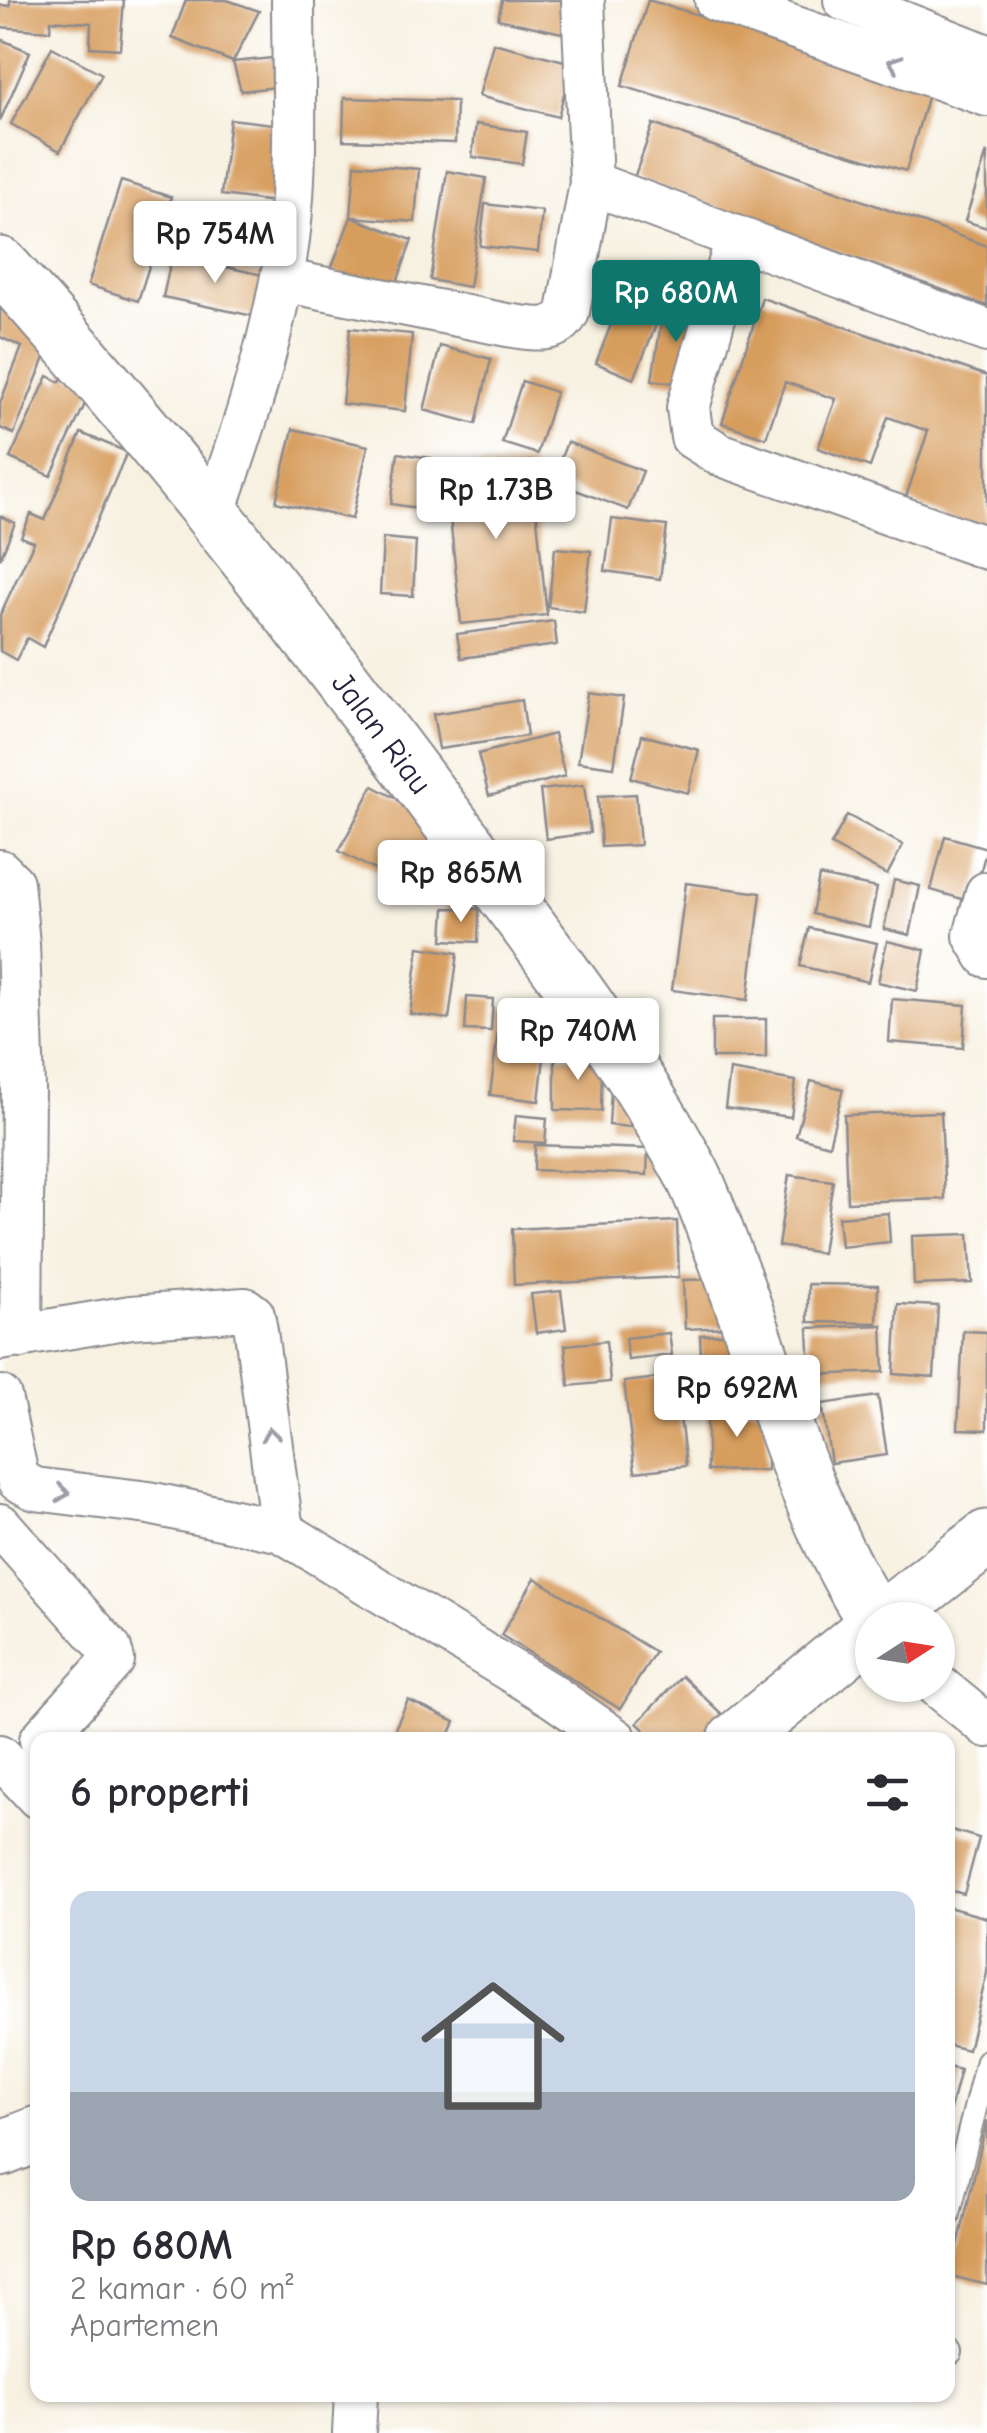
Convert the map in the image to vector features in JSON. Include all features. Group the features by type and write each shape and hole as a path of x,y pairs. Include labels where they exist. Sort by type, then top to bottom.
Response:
{"main road":[{"name":"Jalan Riau","path":"0,265 104,380 213,516 564,974 690,1170 761,1354 809,1500 840,1564 866,1602"},
{"path":"903,1602 987,1538"},
{"path":"746,1732 855,1642"},
{"path":"0,2148 30,2137"}],"street":[{"path":"213,516 242,435 282,280 295,131 293,0"},
{"path":"282,280 507,325 557,326 568,312 591,184 583,0"},
{"path":"716,0 984,76"},
{"path":"846,0 984,76"},
{"path":"591,184 987,332"},
{"path":"737,238 688,408 692,436 719,454 987,548"},
{"path":"0,871 12,882 23,1088 10,1338 131,1317 240,1307 250,1312 282,1531"},
{"path":"987,893 975,934 977,946 987,956"},
{"path":"0,1397 18,1480 35,1489 149,1503 282,1531 554,1697 604,1732"},
{"path":"0,1525 110,1650 112,1660 51,1732"},
{"path":"955,1700 987,1726"},
{"path":"354,2433 356,2402"}],"lane":[{"path":"955,2189 987,2061"}],"building":[{"path":"10,0 124,0 120,49 90,47 91,23 51,20 50,31 0,27 0,5 10,6"},
{"path":"186,0 227,0 259,11 233,62 172,38"},
{"path":"502,0 569,0 562,33 498,19"},
{"path":"648,0 931,84 906,171 622,86"},
{"path":"0,39 30,52 0,121"},
{"path":"493,43 572,63 558,117 479,96"},
{"path":"52,47 102,74 60,151 11,124"},
{"path":"291,56 294,85 241,91 233,62"},
{"path":"344,98 456,101 455,143 343,140"},
{"path":"230,119 291,126 282,203 221,195"},
{"path":"476,124 527,132 522,164 472,157"},
{"path":"653,124 987,246 987,306 634,178"},
{"path":"987,152 987,228 965,221"},
{"path":"355,164 419,169 415,222 351,217"},
{"path":"447,171 486,178 469,287 430,280"},
{"path":"121,181 171,197 138,301 88,285"},
{"path":"485,204 542,211 538,252 480,246"},
{"path":"351,217 412,240 392,296 330,272"},
{"path":"172,255 267,276 258,317 163,297"},
{"path":"625,289 664,305 634,379 596,363"},
{"path":"0,296 55,333 14,434 0,428 0,403 22,347 0,337"},
{"path":"762,298 987,376 987,532 905,500 928,431 888,417 870,467 818,448 836,399 785,382 766,438 722,423"},
{"path":"664,305 700,311 688,385 652,380"},
{"path":"350,328 412,334 405,411 342,404"},
{"path":"440,346 491,359 476,424 424,410"},
{"path":"65,371 94,385 51,476 10,458 48,376 60,382"},
{"path":"522,381 556,392 537,454 502,443"},
{"path":"293,429 368,446 352,519 276,502"},
{"path":"81,433 127,452 43,647 27,638 16,660 0,651 0,615 34,542 21,537 31,514 45,520"},
{"path":"567,442 643,471 628,510 552,481"},
{"path":"398,453 431,458 424,509 391,504"},
{"path":"531,461 547,615 461,624 445,469"},
{"path":"0,516 15,523 0,559"},
{"path":"612,519 667,526 660,579 605,571"},
{"path":"383,538 416,541 413,596 380,594"},
{"path":"555,548 591,551 584,612 548,607"},
{"path":"554,621 557,645 461,658 457,634"},
{"path":"589,693 624,698 614,767 578,762"},
{"path":"522,700 527,736 439,749 433,714"},
{"path":"554,734 565,776 489,796 478,754"},
{"path":"642,735 699,750 688,793 631,778"},
{"path":"584,785 590,833 546,839 540,790"},
{"path":"373,786 441,822 407,887 339,851"},
{"path":"636,794 640,845 601,847 598,796"},
{"path":"847,815 903,845 887,875 831,845"},
{"path":"945,836 987,848 972,902 931,890"},
{"path":"819,876 877,888 869,927 812,914"},
{"path":"894,880 920,886 910,935 884,929"},
{"path":"686,883 761,893 748,1000 672,990"},
{"path":"445,908 479,909 478,942 443,940"},
{"path":"809,928 877,943 868,982 800,966"},
{"path":"887,941 925,950 917,991 878,982"},
{"path":"419,947 458,953 449,1019 410,1014"},
{"path":"467,997 493,999 491,1031 465,1030"},
{"path":"892,999 966,1005 963,1048 889,1042"},
{"path":"501,1008 549,1014 539,1101 490,1095"},
{"path":"712,1019 766,1019 766,1058 712,1058"},
{"path":"555,1056 602,1057 601,1111 555,1110"},
{"path":"730,1070 796,1081 791,1117 725,1108"},
{"path":"811,1081 843,1089 829,1145 796,1136"},
{"path":"611,1089 633,1091 630,1127 609,1125"},
{"path":"941,1112 945,1199 847,1202 844,1115"},
{"path":"516,1115 547,1118 545,1143 513,1141"},
{"path":"535,1145 648,1149 647,1175 534,1170"},
{"path":"789,1175 833,1181 822,1253 778,1246"},
{"path":"888,1213 890,1242 841,1247 838,1217"},
{"path":"677,1221 679,1277 514,1285 512,1229"},
{"path":"969,1234 972,1283 914,1285 912,1236"},
{"path":"726,1279 728,1327 685,1329 683,1280"},
{"path":"808,1284 878,1285 877,1323 808,1322"},
{"path":"561,1291 566,1329 536,1333 531,1294"},
{"path":"898,1304 938,1306 934,1377 894,1374"},
{"path":"882,1325 884,1372 810,1375 808,1328"},
{"path":"963,1331 987,1332 987,1430 958,1429"},
{"path":"669,1333 672,1355 628,1360 625,1338"},
{"path":"741,1333 742,1373 702,1375 700,1335"},
{"path":"606,1341 610,1382 569,1386 565,1345"},
{"path":"675,1376 686,1466 635,1472 624,1382"},
{"path":"878,1396 887,1455 831,1463 822,1404"},
{"path":"767,1408 767,1470 707,1471 707,1409"},
{"path":"535,1578 655,1652 620,1709 501,1635"},
{"path":"682,1676 729,1721 718,1732 647,1732 637,1723"},
{"path":"408,1700 455,1722 451,1732 393,1732"},
{"path":"955,1831 979,1838 964,1894 955,1892"},
{"path":"955,1909 987,1918 987,1973 968,2050 955,2047"},
{"path":"987,2120 987,2285 955,2277 955,2259"}]}
